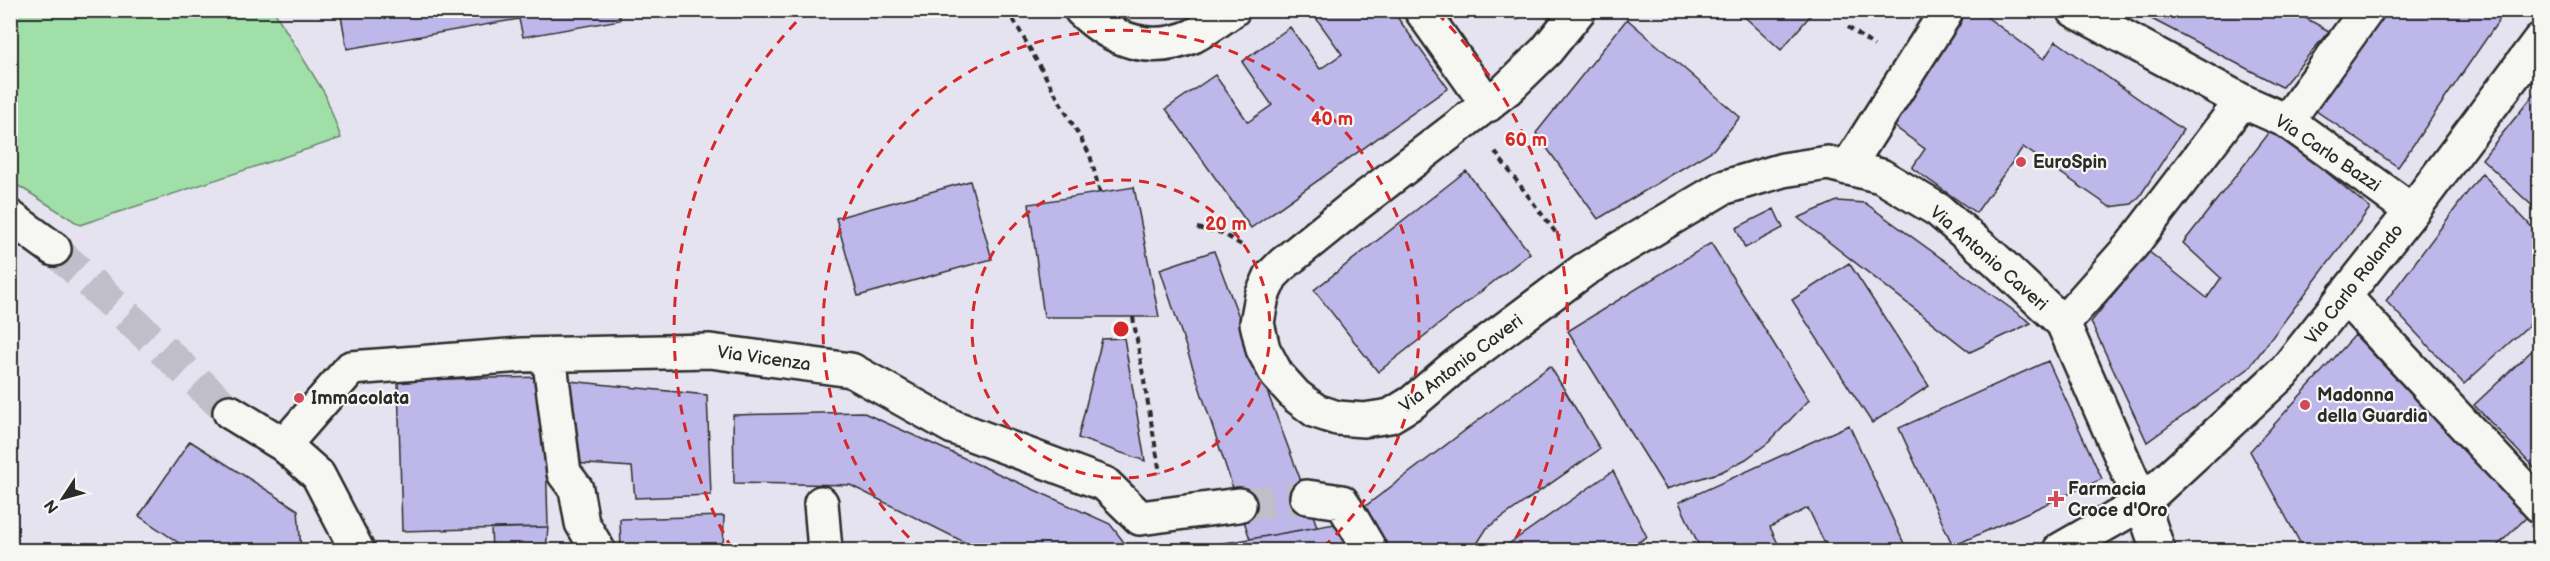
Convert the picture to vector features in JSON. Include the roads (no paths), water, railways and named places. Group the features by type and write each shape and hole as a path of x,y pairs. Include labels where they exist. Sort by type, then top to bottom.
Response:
{"street":[{"path":"1081,10 1100,28 1122,40 1152,43 1173,42 1193,36 1233,10"},
{"path":"1421,10 1479,111"},
{"name":"Via Antonio Caveri","path":"1579,10 1546,51 1479,111 1318,236 1271,276 1262,296 1257,323 1263,349 1277,375 1296,396 1316,411 1337,418 1364,420 1390,416 1413,402 1454,367 1584,270 1722,188 1783,170 1828,163 1881,176 1938,210 1994,258 2063,323 2142,503 2158,550"},
{"name":"Via Carlo Bazzi","path":"2074,10 2110,19 2242,101 2287,121 2412,211"},
{"path":"2287,121 2367,10"},
{"path":"1847,168 1945,14"},
{"name":"Via Carlo Rolando","path":"2060,550 2142,503 2286,370 2412,211 2540,40"},
{"name":"Via Antonio Caveri","path":"2063,323 2132,245 2242,101"},
{"path":"10,217 54,249"},
{"path":"2344,296 2540,506"},
{"name":"Via Vicenza","path":"284,445 351,368 549,355 710,351 851,370 953,427 1105,484 1140,518 1239,505"},
{"path":"549,355 564,472 576,489 582,523 598,550"},
{"path":"230,412 284,445 318,475 357,550"},
{"path":"1306,497 1342,502 1370,550"},
{"path":"820,503 825,550"}],"tunnel":[{"path":"54,249 230,412"},
{"path":"1239,505 1307,497"}],"place":[{"name":"EuroSpin","path":"2021,162"},
{"name":"Immacolata","path":"299,398"},
{"name":"Madonna della Guardia","path":"2305,405"},
{"name":"Farmacia Croce d'Oro","path":"2056,499"}]}
